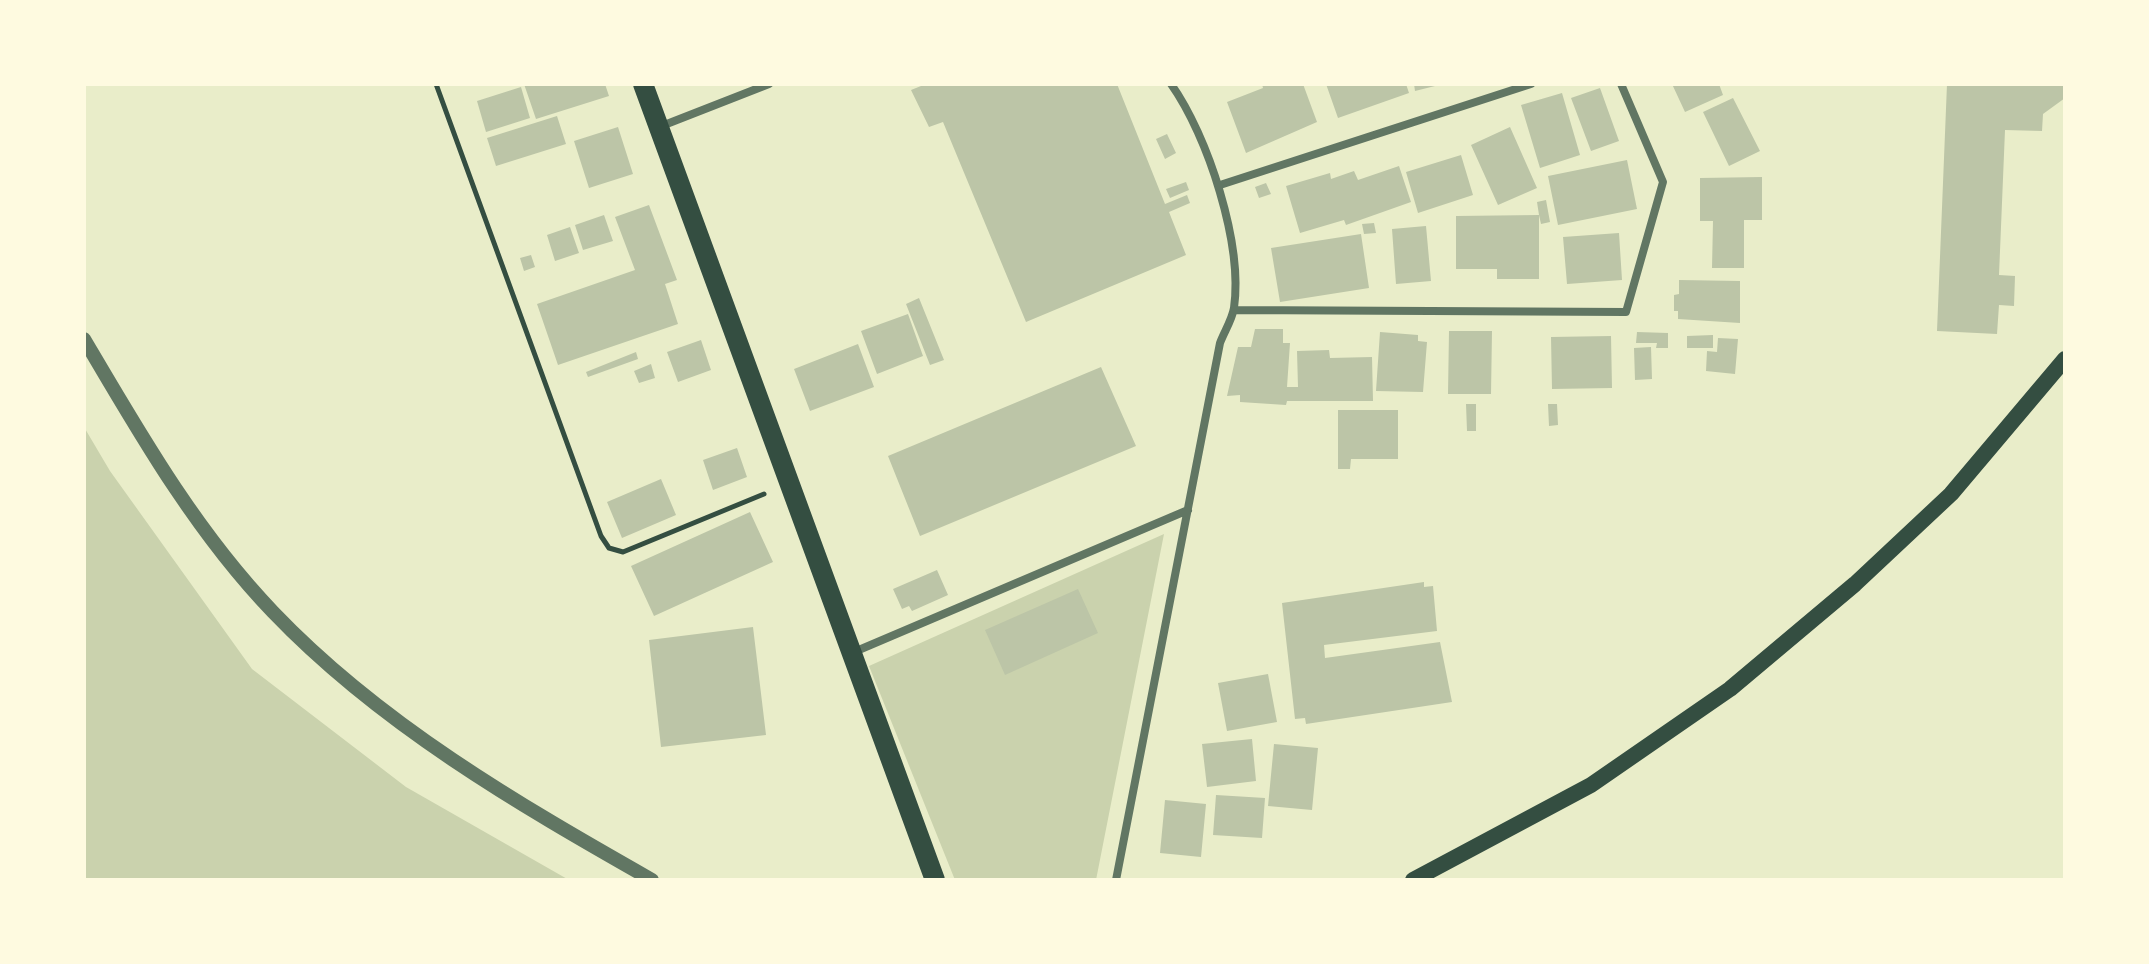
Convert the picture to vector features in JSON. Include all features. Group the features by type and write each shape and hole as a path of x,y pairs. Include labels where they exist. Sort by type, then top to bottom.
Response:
{"main road":[{"path":"643,84 935,880"},
{"path":"1413,880 1591,785 1730,689 1855,584 1951,494 2065,359"}],"street":[{"path":"659,127 769,84"},
{"path":"1116,880 1220,343 1234,310 1231,236 1220,185 1171,84"},
{"path":"1220,185 1531,84"},
{"path":"1234,310 1626,312 1663,182 1621,84"},
{"path":"84,339 193,517 273,612 370,699 515,803 652,880"},
{"path":"850,654 1188,510"}],"path":[{"path":"436,84 601,536 609,548 623,552 789,483"}],"green space":[{"path":"84,427 110,471 252,669 406,787 569,880 84,880"},
{"path":"1164,534 1096,880 955,880 869,666"}],"building":[{"path":"524,84 605,84 609,96 536,119"},
{"path":"926,84 1117,84 1165,204 1187,195 1190,203 1169,212 1186,255 1026,322 943,122 929,127 911,90"},
{"path":"1262,84 1303,84 1317,122 1246,153 1227,102 1263,88"},
{"path":"1326,84 1406,84 1409,93 1338,118"},
{"path":"1414,84 1439,84 1439,85 1415,91"},
{"path":"1672,84 1719,84 1723,95 1685,112"},
{"path":"1947,84 2065,84 2065,98 2043,114 2042,131 2005,130 1999,275 2015,276 2014,306 1999,305 1997,334 1937,331"},
{"path":"521,87 530,118 486,132 477,101"},
{"path":"1600,88 1619,141 1591,151 1571,98"},
{"path":"1562,93 1580,155 1540,168 1521,105"},
{"path":"1733,98 1760,151 1729,166 1703,112"},
{"path":"557,116 566,144 496,166 487,138"},
{"path":"618,127 633,174 589,188 574,141"},
{"path":"1510,127 1537,188 1498,205 1471,145"},
{"path":"1167,134 1176,153 1165,159 1156,139"},
{"path":"1461,155 1473,195 1418,213 1406,172"},
{"path":"1627,160 1637,209 1558,225 1548,176"},
{"path":"1399,166 1411,202 1346,225 1344,220 1300,233 1286,186 1330,173 1331,179 1354,171 1358,180"},
{"path":"1762,177 1762,220 1744,220 1744,268 1712,268 1713,221 1700,221 1700,178"},
{"path":"1186,182 1189,190 1170,198 1166,189"},
{"path":"1266,183 1271,194 1259,198 1255,187"},
{"path":"1546,200 1550,222 1541,224 1537,202"},
{"path":"649,205 677,280 665,284 678,324 558,365 537,304 635,270 615,217"},
{"path":"604,215 613,241 583,250 575,225"},
{"path":"1539,215 1539,279 1497,279 1497,269 1456,269 1456,216"},
{"path":"1374,223 1376,233 1364,234 1362,224"},
{"path":"1426,226 1431,281 1396,284 1392,229"},
{"path":"570,227 579,253 555,261 547,235"},
{"path":"1619,233 1622,280 1567,284 1563,237"},
{"path":"1361,234 1369,288 1280,302 1271,248"},
{"path":"531,255 535,267 524,271 520,258"},
{"path":"1679,280 1740,281 1740,323 1678,319 1678,311 1674,311 1674,295 1679,294"},
{"path":"919,298 944,360 930,365 906,304"},
{"path":"908,314 923,356 877,374 861,331"},
{"path":"1255,329 1283,329 1283,343 1290,343 1287,387 1298,387 1297,351 1329,350 1330,358 1372,357 1373,401 1287,401 1286,405 1240,402 1240,395 1227,396 1238,347 1251,347"},
{"path":"1449,331 1492,331 1491,394 1448,394"},
{"path":"1380,332 1418,335 1418,341 1427,342 1423,392 1376,391"},
{"path":"1637,332 1668,333 1668,348 1656,348 1657,343 1636,343"},
{"path":"1713,335 1713,348 1687,348 1687,336"},
{"path":"1611,336 1612,388 1552,389 1551,337"},
{"path":"1718,338 1738,339 1735,374 1706,371 1707,351 1717,352"},
{"path":"701,340 711,370 678,382 667,352"},
{"path":"858,344 874,387 810,411 794,369"},
{"path":"1651,347 1652,379 1635,380 1634,348"},
{"path":"636,352 638,359 588,377 586,372"},
{"path":"651,364 655,378 639,383 634,371"},
{"path":"1101,367 1136,446 920,536 888,456"},
{"path":"1466,404 1476,404 1476,431 1467,431"},
{"path":"1548,404 1557,404 1558,425 1549,426"},
{"path":"1338,410 1398,410 1398,459 1351,459 1350,469 1338,469"},
{"path":"737,448 747,477 713,490 703,460"},
{"path":"661,479 676,515 622,538 607,502"},
{"path":"750,512 773,562 654,616 631,566"},
{"path":"937,570 948,595 912,611 909,606 902,609 893,589"},
{"path":"1424,582 1424,587 1433,586 1437,631 1324,645 1325,658 1440,642 1452,702 1306,724 1305,718 1295,719 1282,603"},
{"path":"1078,589 1098,633 1005,675 985,630"},
{"path":"753,627 766,735 661,747 649,640"},
{"path":"1268,674 1277,722 1227,731 1218,683"},
{"path":"1252,739 1256,781 1207,787 1202,744"},
{"path":"1274,744 1318,748 1312,810 1268,806"},
{"path":"1216,795 1265,798 1262,838 1213,835"},
{"path":"1165,800 1206,804 1201,857 1160,853"}]}
